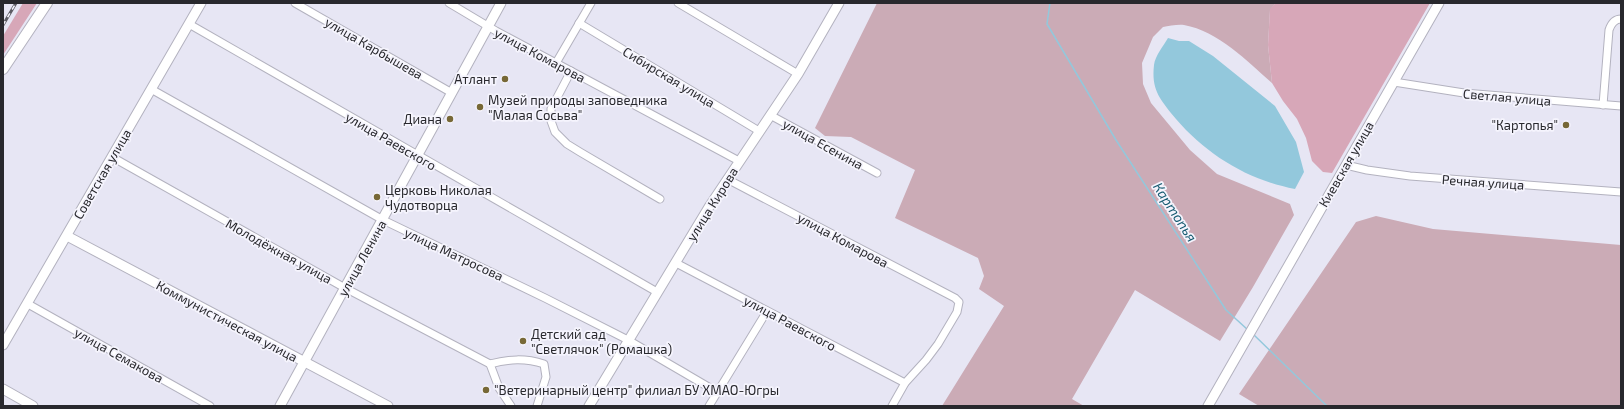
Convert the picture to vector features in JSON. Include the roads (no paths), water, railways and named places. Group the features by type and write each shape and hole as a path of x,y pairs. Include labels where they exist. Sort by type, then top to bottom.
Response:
{"main road":[{"path":"3,69 47,3"}],"street":[{"name":"Советская улица","path":"3,345 201,3"},
{"name":"улица Карбышева","path":"295,3 452,93"},
{"name":"улица Комарова","path":"448,3 739,161"},
{"name":"улица Ленина","path":"280,406 501,3"},
{"path":"556,63 591,3"},
{"path":"678,3 798,74"},
{"name":"улица Кирова","path":"589,406 727,179 798,74 839,3"},
{"name":"Киевская улица","path":"1208,406 1439,3"},
{"path":"1603,105 1608,30 1611,23 1621,19"},
{"name":"Сибирская улица","path":"579,23 759,131"},
{"name":"улица Раевского","path":"188,24 657,292"},
{"path":"571,71 551,109 550,121 555,132 573,148 660,199"},
{"name":"Светлая улица","path":"1394,82 1464,93 1621,106"},
{"name":"улица Матросова","path":"151,89 383,220 545,298 628,340 717,392"},
{"name":"улица Есенина","path":"770,115 877,173"},
{"name":"Молодёжная улица","path":"112,157 345,288 490,364"},
{"name":"Речная улица","path":"1346,165 1368,170 1410,176 1621,192"},
{"name":"улица Комарова","path":"727,179 955,298 959,302 957,312 938,344 905,383"},
{"name":"Коммунистическая улица","path":"67,236 304,363 388,406"},
{"name":"улица Раевского","path":"676,263 905,383"},
{"name":"улица Семакова","path":"28,304 210,406"},
{"path":"709,406 767,311"},
{"path":"511,406 499,388 490,364 510,359 530,360 544,364 546,377 537,406"},
{"path":"892,406 905,383"},
{"path":"3,388 33,406"}],"water":[{"path":"1168,38 1179,41 1189,41 1213,56 1275,106 1296,142 1304,172 1295,189 1261,179 1230,164 1201,144 1176,119 1158,95 1153,74 1154,65 1158,54"}],"waterway":[{"name":"Картопья","path":"1050,3 1047,24 1116,140 1226,310 1248,330"},
{"name":"Картопья","path":"1254,335 1327,406"}],"railway":[{"path":"3,25 16,3"}],"place":[{"name":"Атлант","path":"505,79"},
{"name":"Музей природы заповедника \"Малая Сосьва\"","path":"480,107"},
{"name":"Диана","path":"450,119"},
{"name":"\"Картопья\"","path":"1566,125"},
{"name":"Церковь Николая Чудотворца","path":"377,197"},
{"name":"Детский сад \"Светлячок\" (Ромашка)","path":"523,341"},
{"name":"\"Ветеринарный центр\" филиал БУ ХМАО-Югры","path":"486,390"}]}
